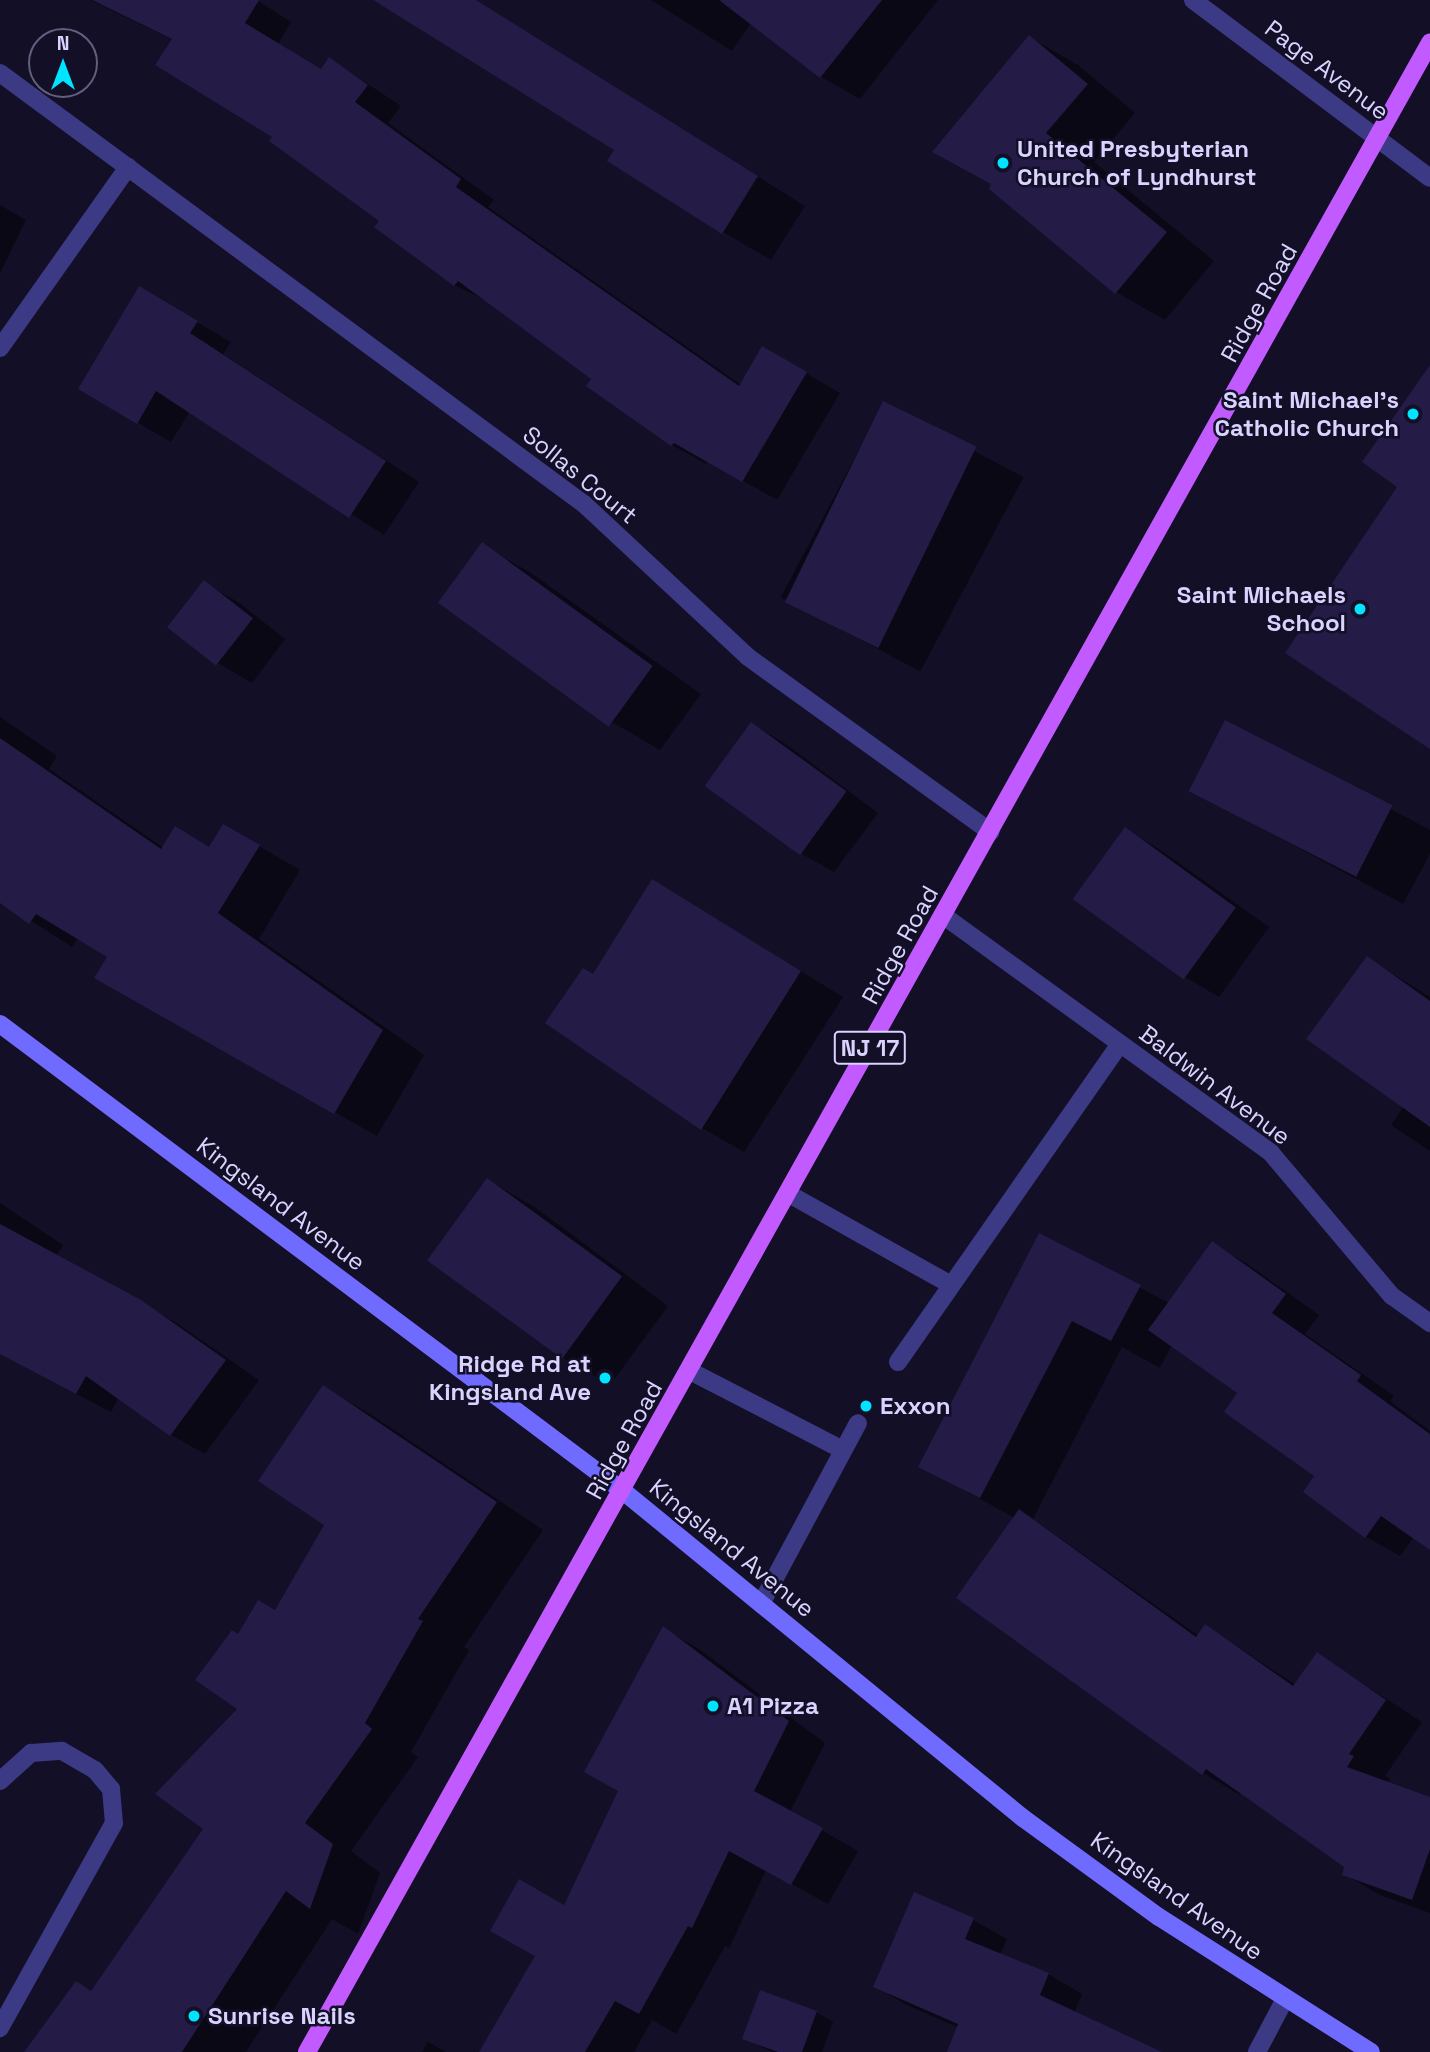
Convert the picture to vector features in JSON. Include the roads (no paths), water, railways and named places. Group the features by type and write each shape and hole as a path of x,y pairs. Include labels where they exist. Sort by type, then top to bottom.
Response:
{"main road":[{"name":"Ridge Road","path":"307,2052 623,1491 1430,43"}],"street":[{"name":"Page Avenue","path":"1193,0 1430,178"},
{"name":"Sollas Court","path":"0,73 584,504 748,657 991,832"},
{"path":"0,348 128,167"},
{"name":"Baldwin Avenue","path":"944,916 1270,1153 1392,1296 1430,1323"},
{"name":"Kingsland Avenue","path":"0,1024 623,1491 1023,1818 1159,1917 1371,2052"},
{"path":"898,1362 1119,1044"},
{"path":"789,1194 951,1285"},
{"path":"690,1371 843,1450"},
{"path":"761,1604 858,1423"},
{"path":"0,1781 31,1753 62,1751 95,1770 111,1789 114,1823 0,2028"},
{"path":"1257,2052 1285,1999"}],"place":[{"name":"United Presbyterian Church of Lyndhurst","path":"1003,163"},
{"name":"Saint Michael's Catholic Church","path":"1413,414"},
{"name":"Saint Michaels School","path":"1360,609"},
{"name":"Ridge Rd at Kingsland Ave","path":"605,1378"},
{"name":"Exxon","path":"866,1406"},
{"name":"A1 Pizza","path":"713,1706"},
{"name":"Sunrise Nails","path":"194,2016"}]}
